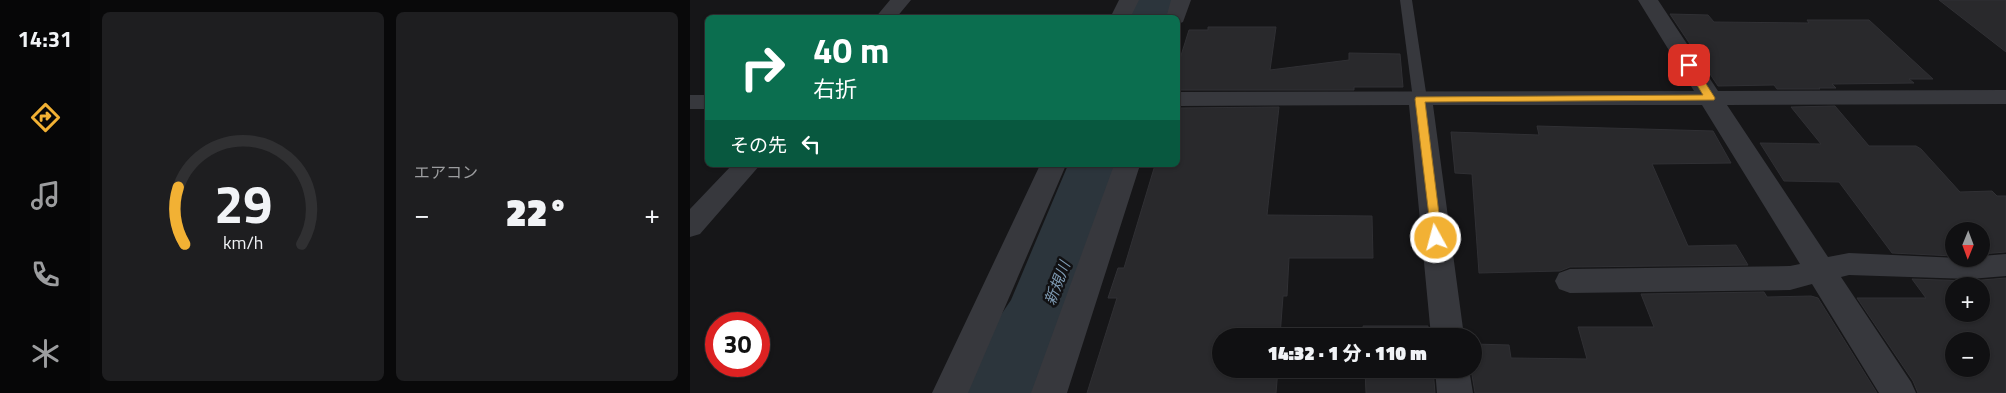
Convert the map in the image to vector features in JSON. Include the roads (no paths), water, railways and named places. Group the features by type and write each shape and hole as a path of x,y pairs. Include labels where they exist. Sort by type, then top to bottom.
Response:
{"street":[{"path":"888,15 901,0"},
{"path":"1121,15 1128,0"},
{"path":"1177,15 1181,0"},
{"path":"1648,0 1898,393"},
{"path":"1180,99 2006,97"},
{"path":"1420,99 1447,328"},
{"path":"690,102 705,102"},
{"path":"690,227 745,167"},
{"path":"950,393 1052,167"},
{"path":"1049,393 1126,167"},
{"path":"1570,280 1790,278 1850,264 1970,268 2006,266"},
{"path":"1453,378 1455,393"}],"lane":[{"path":"1406,0 1420,99"}],"waterway":[{"name":"新規川","path":"1149,15 1155,0"},
{"name":"新規川","path":"998,393 1045,315 1100,167"}]}
